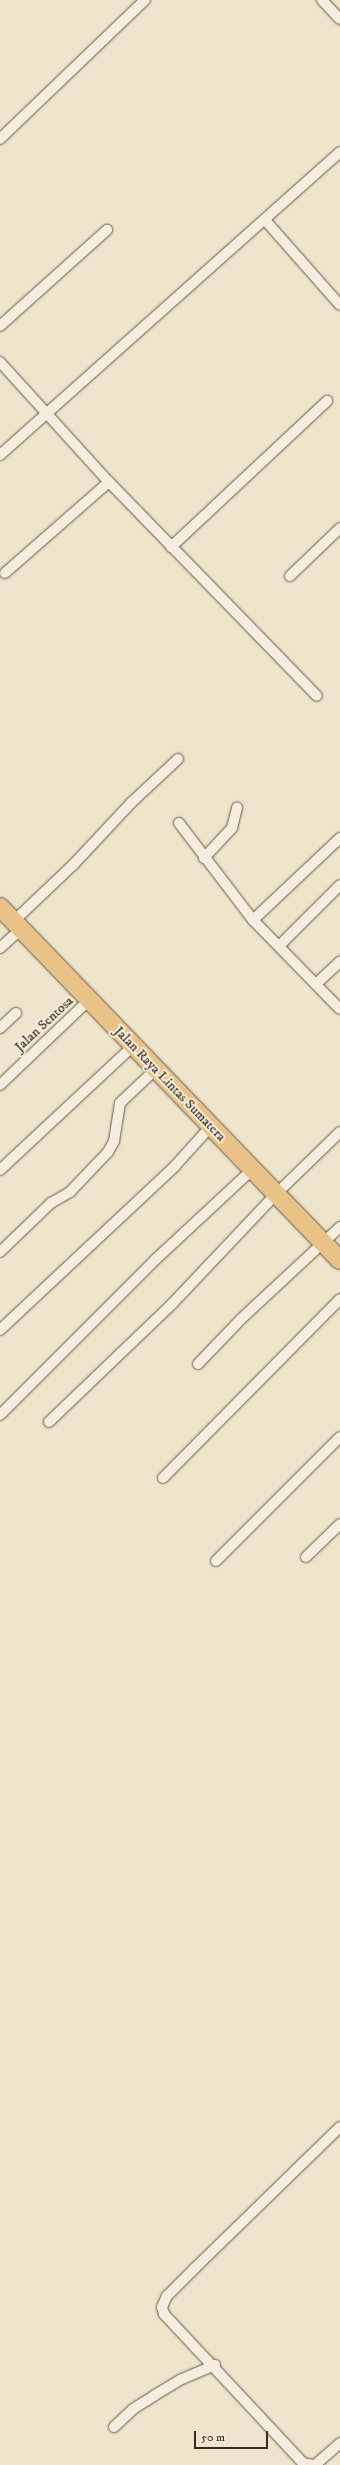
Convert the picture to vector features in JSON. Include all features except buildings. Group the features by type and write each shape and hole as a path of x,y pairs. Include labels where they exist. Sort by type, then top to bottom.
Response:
{"highway":[{"name":"Jalan Raya Lintas Sumatera","path":"0,907 133,1046 156,1068 210,1127 253,1169 340,1260"}],"street":[{"path":"0,139 145,0"},
{"path":"322,0 340,19"},
{"path":"0,455 340,152"},
{"path":"265,220 340,305"},
{"path":"0,326 107,230"},
{"path":"0,362 109,482 317,696"},
{"path":"171,547 327,401"},
{"path":"5,573 109,482"},
{"path":"290,576 340,528"},
{"path":"0,948 18,925 132,802 178,759"},
{"path":"204,858 232,828 237,808"},
{"path":"179,823 204,858 253,920 340,1008"},
{"path":"253,920 340,838"},
{"path":"279,946 340,885"},
{"path":"316,984 340,962"},
{"name":"Jalan Sentosa","path":"0,1085 89,1000"},
{"path":"0,1028 16,1013"},
{"path":"0,1170 133,1046"},
{"path":"0,1252 51,1203 70,1192 108,1152 114,1141 120,1102 156,1068"},
{"path":"0,1330 175,1166 210,1127"},
{"path":"49,1422 172,1304 276,1194 340,1132"},
{"path":"0,1415 156,1259 253,1169"},
{"path":"198,1364 241,1319 340,1227"},
{"path":"163,1478 340,1299"},
{"path":"216,1561 340,1437"},
{"path":"306,1557 340,1524"},
{"path":"340,2127 164,2301 162,2307 164,2314 215,2365 308,2464 340,2443"},
{"path":"114,2427 133,2409 154,2395 182,2379 215,2365"}]}
